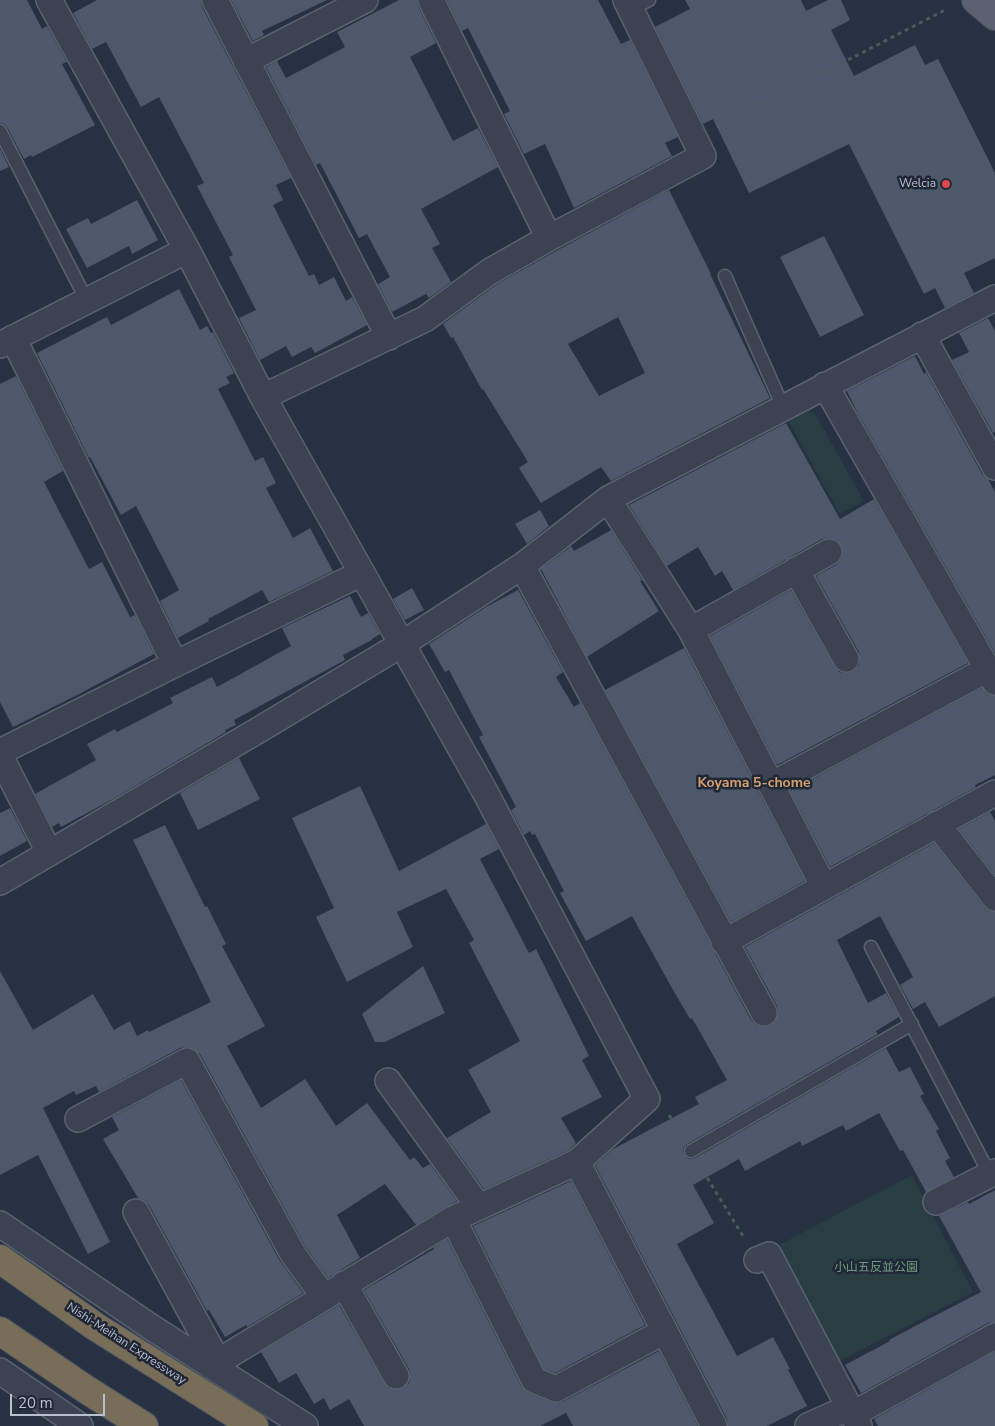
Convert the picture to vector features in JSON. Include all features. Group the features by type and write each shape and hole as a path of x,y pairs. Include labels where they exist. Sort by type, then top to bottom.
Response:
{"highway":[{"name":"Nishi-Meihan Expressway","path":"0,1259 96,1327 254,1426"},
{"path":"0,1331 144,1426"}],"main road":[{"path":"976,0 995,16"}],"street":[{"path":"49,0 187,250 263,397 484,790 647,1099 577,1162 453,1220 344,1284 215,1364"},
{"path":"214,0 389,336"},
{"path":"246,61 365,0"},
{"path":"432,0 550,238"},
{"path":"263,397 425,319 489,272 703,156 635,3"},
{"path":"175,664 6,342 187,250"},
{"path":"0,882 402,644 522,566 608,499 922,335 993,303"},
{"path":"922,335 995,467"},
{"path":"771,785 991,675 825,385"},
{"path":"608,499 691,630 824,887"},
{"path":"691,630 829,552"},
{"path":"522,566 764,1014"},
{"path":"796,570 846,659"},
{"path":"0,752 362,573"},
{"path":"0,756 49,852"},
{"path":"724,942 995,792"},
{"path":"937,824 995,898"},
{"path":"78,1118 186,1061 293,1254 324,1297"},
{"path":"388,1081 480,1207"},
{"path":"577,1162 714,1426"},
{"path":"936,1202 992,1173"},
{"path":"136,1212 215,1364"},
{"path":"453,1220 534,1380 556,1389 665,1331"},
{"path":"0,1224 151,1327 215,1364 305,1426"},
{"path":"757,1260 769,1256 854,1416"},
{"path":"344,1284 396,1376"},
{"path":"808,1426 854,1416 995,1336"},
{"path":"0,1371 80,1426"}],"lane":[{"path":"0,131 87,301"},
{"path":"725,276 783,407"},
{"path":"871,947 992,1173"},
{"path":"691,1151 912,1024"}],"path":[{"path":"695,139 945,10"},
{"path":"647,1099 667,1112 757,1260"}],"green space":[{"path":"803,410 814,412 864,501 840,514 787,419"},
{"name":"小山五反並公園","path":"912,1175 973,1292 840,1361 779,1245"}],"building":[{"path":"0,0 27,0 42,29 47,26 67,62 62,64 95,125 32,157 31,155 24,159 7,127 0,123"},
{"path":"97,0 201,0 202,7 291,178 276,185 283,200 273,205 309,276 314,274 319,285 334,277 346,301 352,297 367,325 315,353 311,347 292,357 286,346 260,360 239,318 256,310 229,257 233,255 197,186 204,183 159,97 141,107 106,42 92,49 73,13"},
{"path":"231,0 327,0 262,31 264,35 253,41"},
{"path":"399,0 417,0 418,6 436,43 410,57 453,141 478,128 498,167 421,209 440,244 432,248 451,282 429,298 426,294 392,312 378,284 390,277 367,234 359,238 320,163 316,165 266,67 277,61 286,78 345,47 337,32"},
{"path":"447,0 598,0 621,44 630,40 678,137 665,143 672,156 574,208 545,144 524,154 504,114 510,111 468,28 462,31"},
{"path":"685,0 801,0 806,11 828,0 841,0 850,20 831,30 854,76 915,45 925,65 938,59 995,173 995,258 964,273 974,293 945,308 935,288 924,294 849,144 749,193 713,119 703,124 655,27 690,9"},
{"path":"0,149 9,167 0,171"},
{"path":"669,190 770,398 611,481 601,467 541,503 519,468 528,462 482,390 453,337 451,338 443,324 497,284","holes":["618,317 645,373 599,396 568,344"]},
{"path":"137,200 158,240 132,254 129,246 87,268 66,229 88,218 91,224"},
{"path":"824,236 864,315 820,337 780,257"},
{"path":"179,289 200,330 207,326 211,333 213,332 234,373 226,377 230,383 218,389 255,461 263,457 276,483 266,488 293,538 310,528 333,571 269,602 262,590 208,619 209,621 178,638 160,601 179,590 136,506 121,515 89,458 37,353 107,317 111,325"},
{"path":"988,318 995,331 995,432 993,433 952,360 969,352 959,333"},
{"path":"915,356 924,374 926,372 982,474 988,479 995,492 995,653 857,412 847,391"},
{"path":"16,376 63,471 44,482 89,569 102,562 130,617 135,615 154,654 13,727 0,702 0,384"},
{"path":"786,423 840,519 874,499 968,663 777,765 710,636 791,590 834,666 839,672 853,671 859,666 859,652 816,576 836,565 841,560 843,552 841,545 837,540 830,538 822,539 733,590 722,571 715,576 698,547 667,566 629,505"},
{"path":"540,510 549,526 527,544 515,524"},
{"path":"611,530 659,611 587,657 541,569 571,546 574,551"},
{"path":"412,588 424,610 405,620 393,599"},
{"path":"518,590 563,672 556,677 574,707 580,703 712,949 751,1020 756,1025 770,1026 776,1020 778,1013 777,1006 745,947 934,843 984,907 989,911 995,912 995,996 939,1027 925,1002 913,1009 900,985 913,977 880,916 837,940 868,1003 886,993 899,1017 876,1031 878,1034 684,1147 683,1151 687,1158 695,1158 886,1048 899,1072 910,1067 924,1094 920,1096 939,1129 936,1131 950,1158 945,1161 954,1177 926,1192 903,1150 900,1151 879,1113 846,1131 843,1125 802,1146 800,1141 745,1171 739,1159 693,1185 714,1223 677,1244 737,1356 773,1337 807,1406 767,1426 728,1426 727,1419 595,1165 613,1149 699,1104 695,1097 727,1080 692,1018 690,1019 673,990 632,916 586,941 560,893 564,891 535,834 532,835 530,831 524,835 511,810 516,807 479,737 483,735 449,670 445,672 429,644 486,607"},
{"path":"350,596 361,617 368,613 380,634 343,655 345,660 234,720 236,725 225,730 226,732 113,799 61,827 59,823 52,827 35,794 96,760 87,744 115,729 117,732 173,703 170,698 212,677 217,687 291,646 282,628"},
{"path":"684,648 805,881 731,922 605,690"},
{"path":"982,688 987,694 995,696 995,775 830,867 790,791"},
{"path":"239,758 260,799 198,830 180,793"},
{"path":"360,786 399,871 486,824 499,849 480,859 529,953 536,949 589,1056 582,1060 602,1097 561,1118 576,1143 569,1150 484,1189 447,1138 491,1112 468,1070 520,1041 469,943 474,940 446,889 397,912 413,947 347,982 316,917 334,908 292,818"},
{"path":"10,808 27,841 0,856 0,813"},
{"path":"990,812 995,821 995,875 959,829"},
{"path":"165,825 205,907 207,906 226,944 222,946 265,1026 227,1046 261,1108 305,1079 336,1126 367,1103 410,1160 414,1157 423,1168 430,1164 457,1201 416,1225 385,1184 337,1215 360,1258 328,1278 305,1246 200,1054 194,1049 180,1048 99,1092 96,1086 76,1095 74,1091 43,1108 110,1242 88,1254 38,1155 0,1175 0,971 33,1030 93,994 114,1030 130,1021 137,1036 211,1002 133,840"},
{"path":"423,966 445,1013 385,1042 375,1042 362,1014"},
{"path":"181,1080 280,1261 303,1293 247,1327 246,1325 225,1337 209,1310 207,1311 149,1205 144,1200 138,1198 103,1139 119,1130 112,1117"},
{"path":"571,1181 645,1325 555,1373 544,1369 473,1226"},
{"path":"995,1190 995,1322 988,1323 861,1393 845,1365 981,1292 939,1216 968,1202 969,1204"},
{"path":"447,1239 521,1386 528,1393 551,1402 562,1402 659,1351 698,1426 573,1426 566,1413 540,1426 364,1426 349,1399 330,1410 324,1398 314,1404 296,1373 279,1383 261,1352 339,1305 388,1388 395,1390 403,1388 409,1383 409,1369 364,1290 434,1249"},
{"path":"995,1352 995,1426 878,1426 874,1419"}],"place":[{"name":"Welcia","path":"946,184"}],"district":[{"name":"Koyama 5-chome","path":"754,784"}]}
